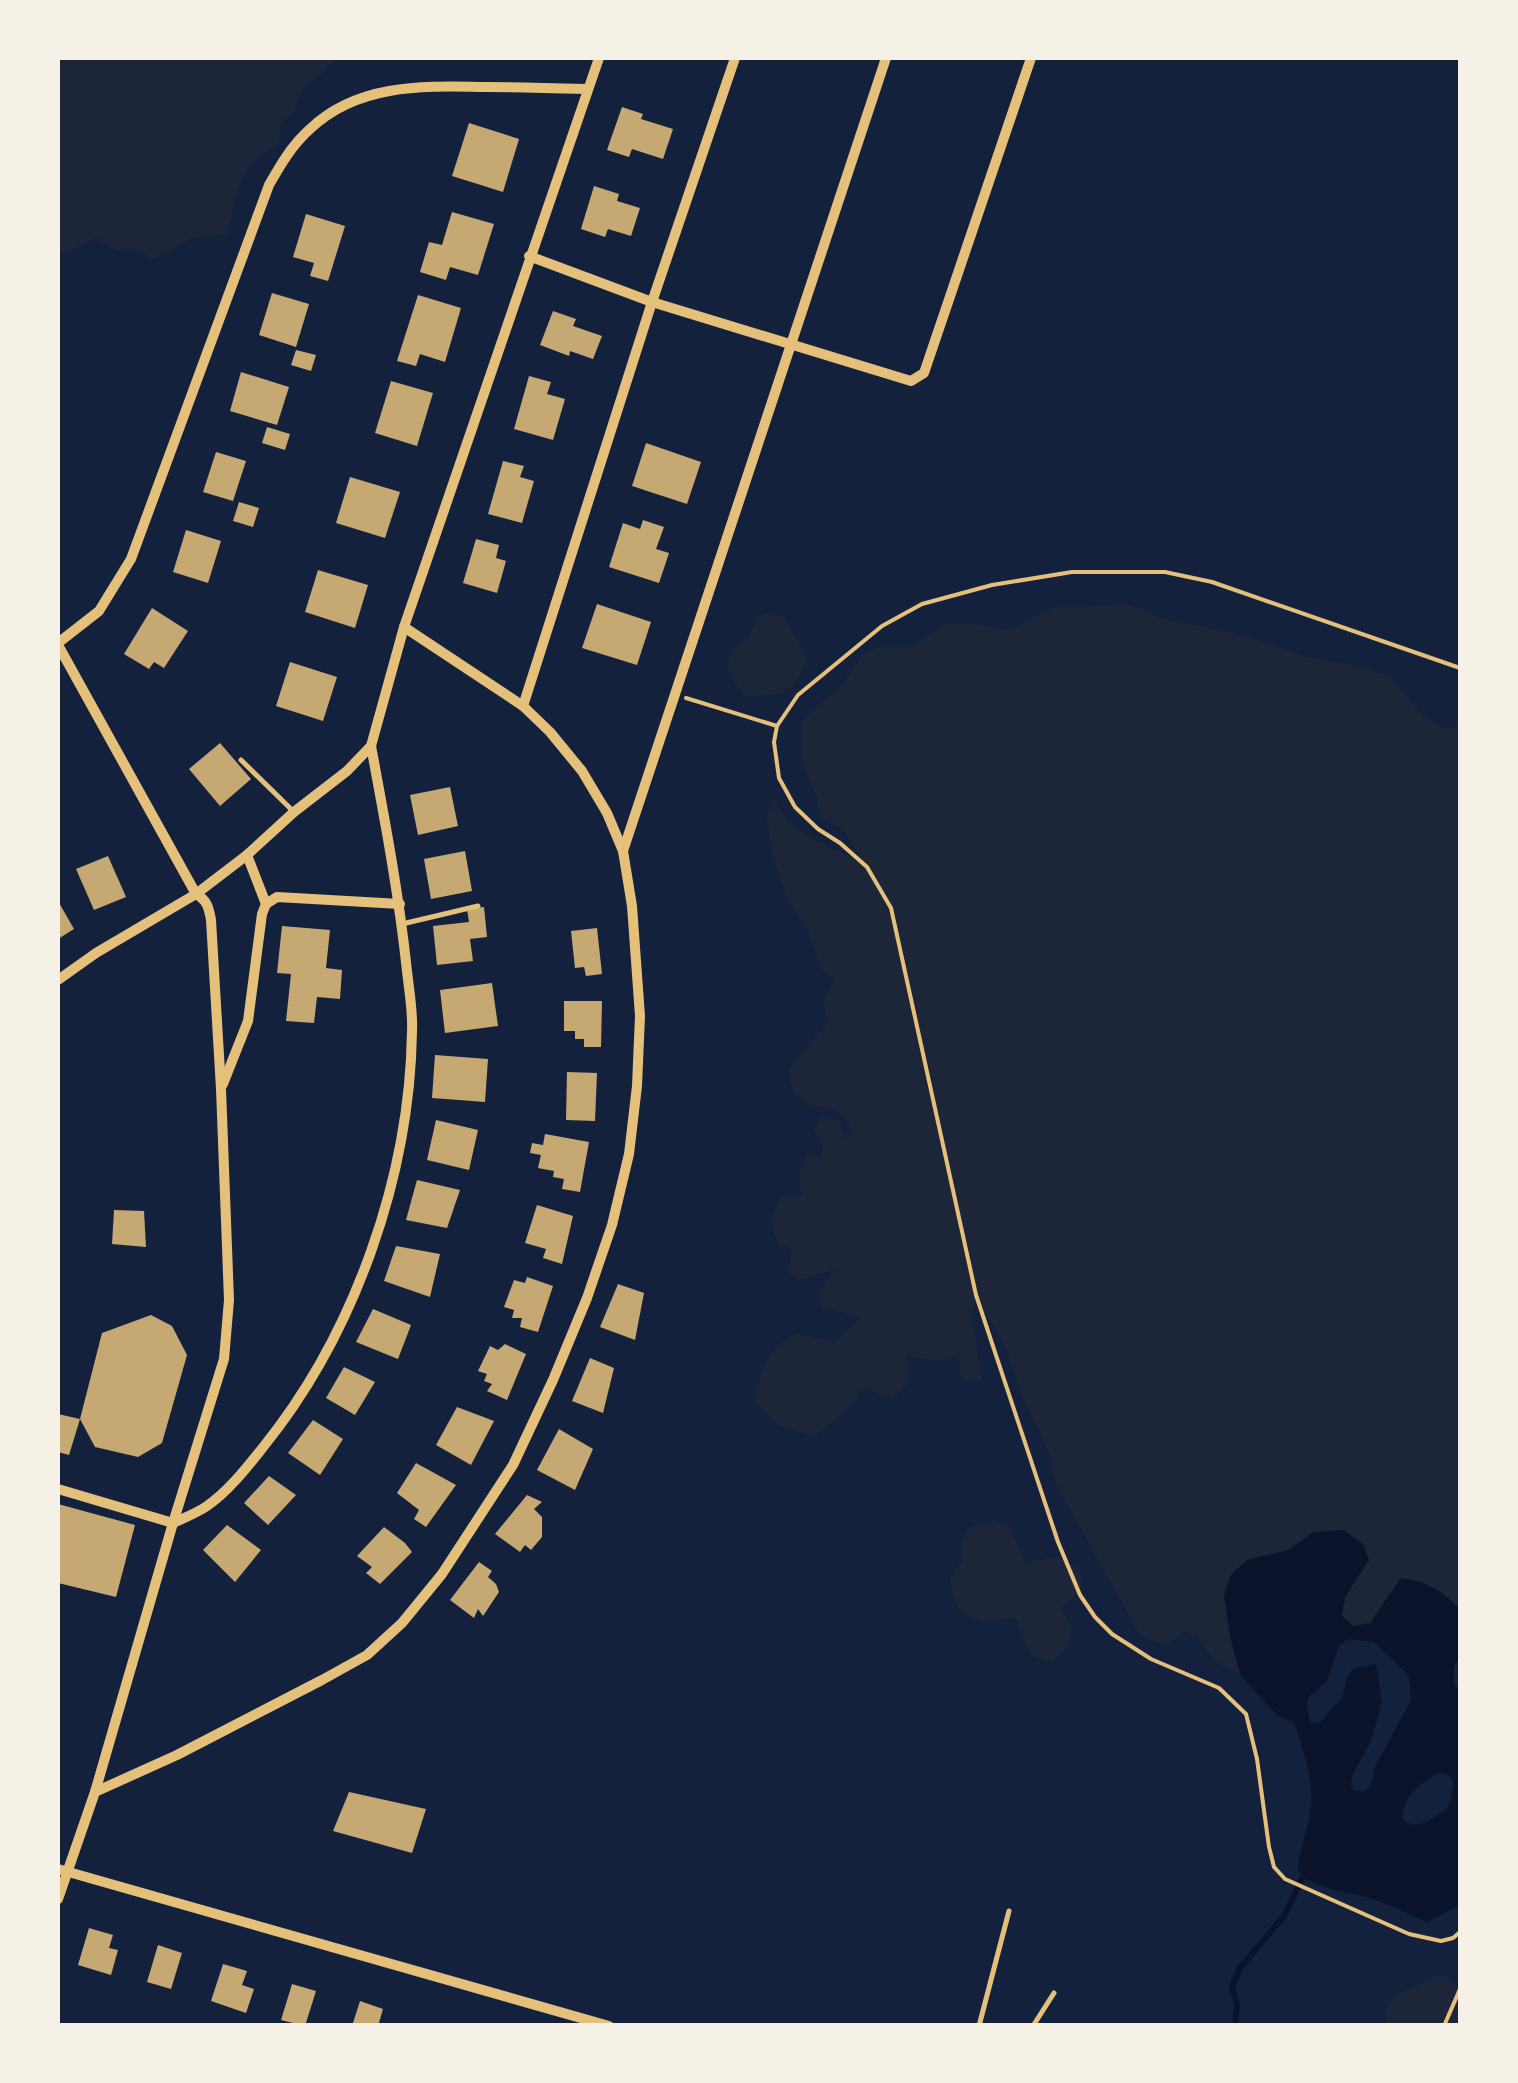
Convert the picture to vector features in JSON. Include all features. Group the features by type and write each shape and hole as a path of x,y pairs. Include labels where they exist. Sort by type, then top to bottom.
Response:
{"street":[{"path":"58,1489 173,1523 207,1506 246,1469 286,1420 323,1358 378,1233 408,1096 412,1028 400,904 371,746 404,628 598,58"},
{"path":"523,706 652,302 735,58"},
{"path":"623,850 886,58"},
{"path":"530,256 652,302 910,381 924,373 1031,58"},
{"path":"58,1899 61,1870 95,1792 224,1359 229,1300 211,920 204,898 196,894 58,644 99,611 131,559 269,185 287,153 311,127 342,105 406,87 587,89"},
{"path":"95,1792 252,1717 368,1655 402,1623 442,1574 513,1465 553,1380 612,1224 630,1154 640,1016 638,960 623,850 582,771 550,732 523,706 404,628"},
{"path":"58,980 196,894 347,771 371,746"},
{"path":"247,855 266,904"},
{"path":"221,1089 248,1020 266,904 277,897 400,904"},
{"path":"61,1870 609,2026"}],"lane":[{"path":"241,760 294,812"},
{"path":"402,924 478,906"},
{"path":"980,2026 1009,1912"},
{"path":"1033,2026 1054,1992"}],"path":[{"path":"1460,668 1212,582 1164,572 1072,572 992,585 922,604 882,626 798,695 777,726 774,742 779,778 795,807 867,867 892,908 976,1295 1058,1542 1080,1596 1112,1634 1151,1660 1219,1688 1246,1714 1258,1759 1269,1847 1274,1866 1285,1879 1408,1934 1441,1941 1460,1932"},
{"path":"675,695 777,726"},
{"path":"1444,2026 1460,1989"}],"shaded area":[{"path":"58,58 335,58 302,88 294,112 279,126 280,143 247,170 227,234 192,238 153,260 138,249 116,251 96,238 58,256"},
{"path":"1128,604 1163,619 1229,632 1310,658 1389,676 1424,717 1443,728 1460,727 1460,1621 1459,1608 1354,1627 1342,1616 1345,1597 1369,1560 1314,1532 1287,1550 1248,1560 1236,1569 1229,1582 1226,1613 1241,1676 1214,1661 1197,1635 1183,1632 1166,1647 1140,1635 1058,1488 1047,1448 1005,1347 977,1297 971,1314 982,1380 963,1381 957,1356 935,1361 907,1355 907,1384 893,1399 865,1388 816,1436 780,1427 754,1401 762,1369 777,1346 797,1333 834,1343 861,1317 821,1308 817,1295 835,1269 799,1280 788,1272 792,1248 779,1245 773,1226 781,1195 802,1196 799,1174 806,1155 822,1158 823,1146 814,1130 821,1117 839,1120 846,1140 852,1132 837,1110 811,1107 793,1092 788,1069 827,1024 824,999 835,980 820,968 808,929 787,900 773,859 767,819 773,797 787,821 810,838 866,866 844,831 819,816 817,797 802,763 802,720 842,685 862,655 878,647 912,647 946,624 1011,630 1055,607"},
{"path":"769,612 786,620 807,658 792,687 777,694 744,696 726,668 733,648 748,638 757,617"},
{"path":"993,1521 1010,1527 1027,1565 1044,1558 1060,1558 1072,1565 1083,1580 1080,1591 1060,1609 1072,1628 1068,1646 1053,1662 1034,1657 1023,1641 1016,1618 984,1621 962,1613 953,1597 950,1578 962,1561 962,1541 968,1528"},
{"path":"1343,1530 1363,1544 1369,1560 1345,1597 1342,1616 1353,1626 1370,1623 1401,1578 1433,1587 1459,1608 1460,1657 1454,1666 1454,1685 1460,1690 1460,1905 1427,1922 1374,1899 1321,1886 1298,1871 1311,1808 1304,1754 1294,1723 1276,1714 1241,1676 1232,1645 1224,1596 1230,1576 1247,1560 1288,1550 1314,1532","holes":["1348,1639 1374,1642 1409,1676 1411,1700 1376,1765 1370,1787 1363,1792 1353,1790 1351,1784 1371,1741 1382,1702 1376,1664 1353,1669 1342,1698 1320,1722 1311,1723 1306,1706 1309,1697 1327,1681 1339,1646","1444,1773 1454,1784 1448,1808 1421,1824 1403,1820 1405,1804 1415,1790 1429,1778"]},
{"path":"1441,1975 1460,1989 1460,2025 1387,2025 1386,2008 1396,1995"}],"building":[{"path":"622,107 643,114 641,119 673,129 663,159 632,149 629,157 607,150"},
{"path":"469,123 519,139 503,192 452,176"},
{"path":"594,186 619,194 617,201 640,208 631,236 608,229 605,237 581,229"},
{"path":"452,212 494,224 478,275 450,267 446,280 420,272 429,242 442,245"},
{"path":"306,214 345,226 328,281 310,276 314,263 293,257"},
{"path":"272,293 309,304 296,347 259,335"},
{"path":"418,295 461,308 445,362 420,354 416,366 397,361"},
{"path":"553,311 576,319 573,326 602,336 593,359 570,351 569,356 540,345"},
{"path":"296,350 316,355 311,371 291,365"},
{"path":"241,372 289,387 277,425 230,411"},
{"path":"529,376 551,382 547,394 565,399 553,440 514,429"},
{"path":"391,381 433,393 417,446 375,433"},
{"path":"267,427 290,434 285,450 262,443"},
{"path":"646,443 701,462 687,504 632,486"},
{"path":"216,452 246,461 233,501 203,492"},
{"path":"503,461 524,466 520,477 534,481 522,523 488,514"},
{"path":"350,477 400,492 385,538 336,523"},
{"path":"239,502 259,508 253,527 233,521"},
{"path":"643,520 664,527 656,549 669,553 659,583 609,567 623,523 640,529"},
{"path":"186,530 221,541 208,583 173,572"},
{"path":"476,539 499,545 496,558 506,561 497,593 463,583"},
{"path":"318,570 368,585 355,628 305,612"},
{"path":"597,604 651,622 637,665 582,648"},
{"path":"152,608 188,631 164,668 154,662 149,669 124,654"},
{"path":"290,662 337,677 323,721 276,706"},
{"path":"220,743 251,779 220,806 189,769"},
{"path":"450,787 458,826 418,835 410,795"},
{"path":"465,851 472,891 431,899 424,859"},
{"path":"108,856 126,897 94,910 76,869"},
{"path":"58,901 74,929 58,939"},
{"path":"484,907 487,937 470,939 473,961 437,965 433,926 469,922 467,909"},
{"path":"282,926 330,930 326,968 342,970 340,999 317,997 314,1023 286,1021 291,974 277,973"},
{"path":"597,928 602,974 586,976 584,967 575,968 571,931"},
{"path":"492,983 498,1026 445,1033 440,990"},
{"path":"564,1001 602,1001 601,1047 584,1047 584,1039 575,1039 575,1031 564,1031"},
{"path":"435,1055 488,1059 485,1102 432,1098"},
{"path":"567,1072 597,1073 595,1121 566,1120"},
{"path":"436,1120 478,1130 469,1170 427,1160"},
{"path":"545,1134 589,1142 580,1192 562,1189 564,1179 553,1177 554,1171 538,1168 541,1155 530,1153 532,1143 543,1145"},
{"path":"417,1180 460,1190 447,1228 406,1220"},
{"path":"537,1205 573,1216 562,1264 543,1258 546,1249 525,1243"},
{"path":"114,1210 144,1211 146,1247 112,1244"},
{"path":"396,1246 440,1254 430,1297 384,1281"},
{"path":"527,1277 553,1286 538,1332 520,1327 522,1318 512,1318 514,1310 504,1307 514,1280 525,1283"},
{"path":"618,1284 644,1293 635,1340 600,1327"},
{"path":"373,1309 411,1325 398,1359 356,1342"},
{"path":"151,1315 172,1326 187,1355 162,1443 138,1457 95,1447 80,1419 102,1333"},
{"path":"505,1344 526,1354 507,1400 487,1391 492,1384 484,1381 487,1374 478,1371 490,1346 498,1350"},
{"path":"590,1358 614,1368 603,1413 572,1401"},
{"path":"344,1367 375,1382 355,1415 326,1398"},
{"path":"457,1407 494,1421 471,1465 436,1445"},
{"path":"58,1414 80,1419 69,1455 58,1452"},
{"path":"313,1420 343,1439 320,1475 288,1453"},
{"path":"559,1429 593,1449 575,1490 537,1470"},
{"path":"416,1463 456,1485 426,1527 414,1519 419,1510 397,1493"},
{"path":"269,1476 296,1495 268,1525 244,1503"},
{"path":"527,1495 542,1502 534,1509 542,1517 542,1537 531,1550 525,1545 520,1552 495,1534"},
{"path":"58,1504 135,1525 116,1597 58,1583"},
{"path":"227,1525 261,1550 235,1582 203,1550"},
{"path":"384,1527 412,1552 380,1584 366,1573 372,1567 357,1556"},
{"path":"479,1562 492,1571 488,1577 499,1592 483,1616 478,1609 474,1618 450,1600"},
{"path":"349,1792 426,1809 412,1853 333,1831"},
{"path":"89,1928 113,1935 109,1948 118,1950 111,1975 78,1965"},
{"path":"158,1945 182,1953 171,1989 147,1982"},
{"path":"223,1964 247,1971 242,1985 254,1989 246,2013 211,2001"},
{"path":"292,1984 316,1991 305,2026 281,2020"},
{"path":"360,2001 383,2009 378,2026 352,2026"}],"waterway":[{"path":"1235,2026 1237,2004 1232,1987 1240,1968 1284,1916 1303,1877"}]}
